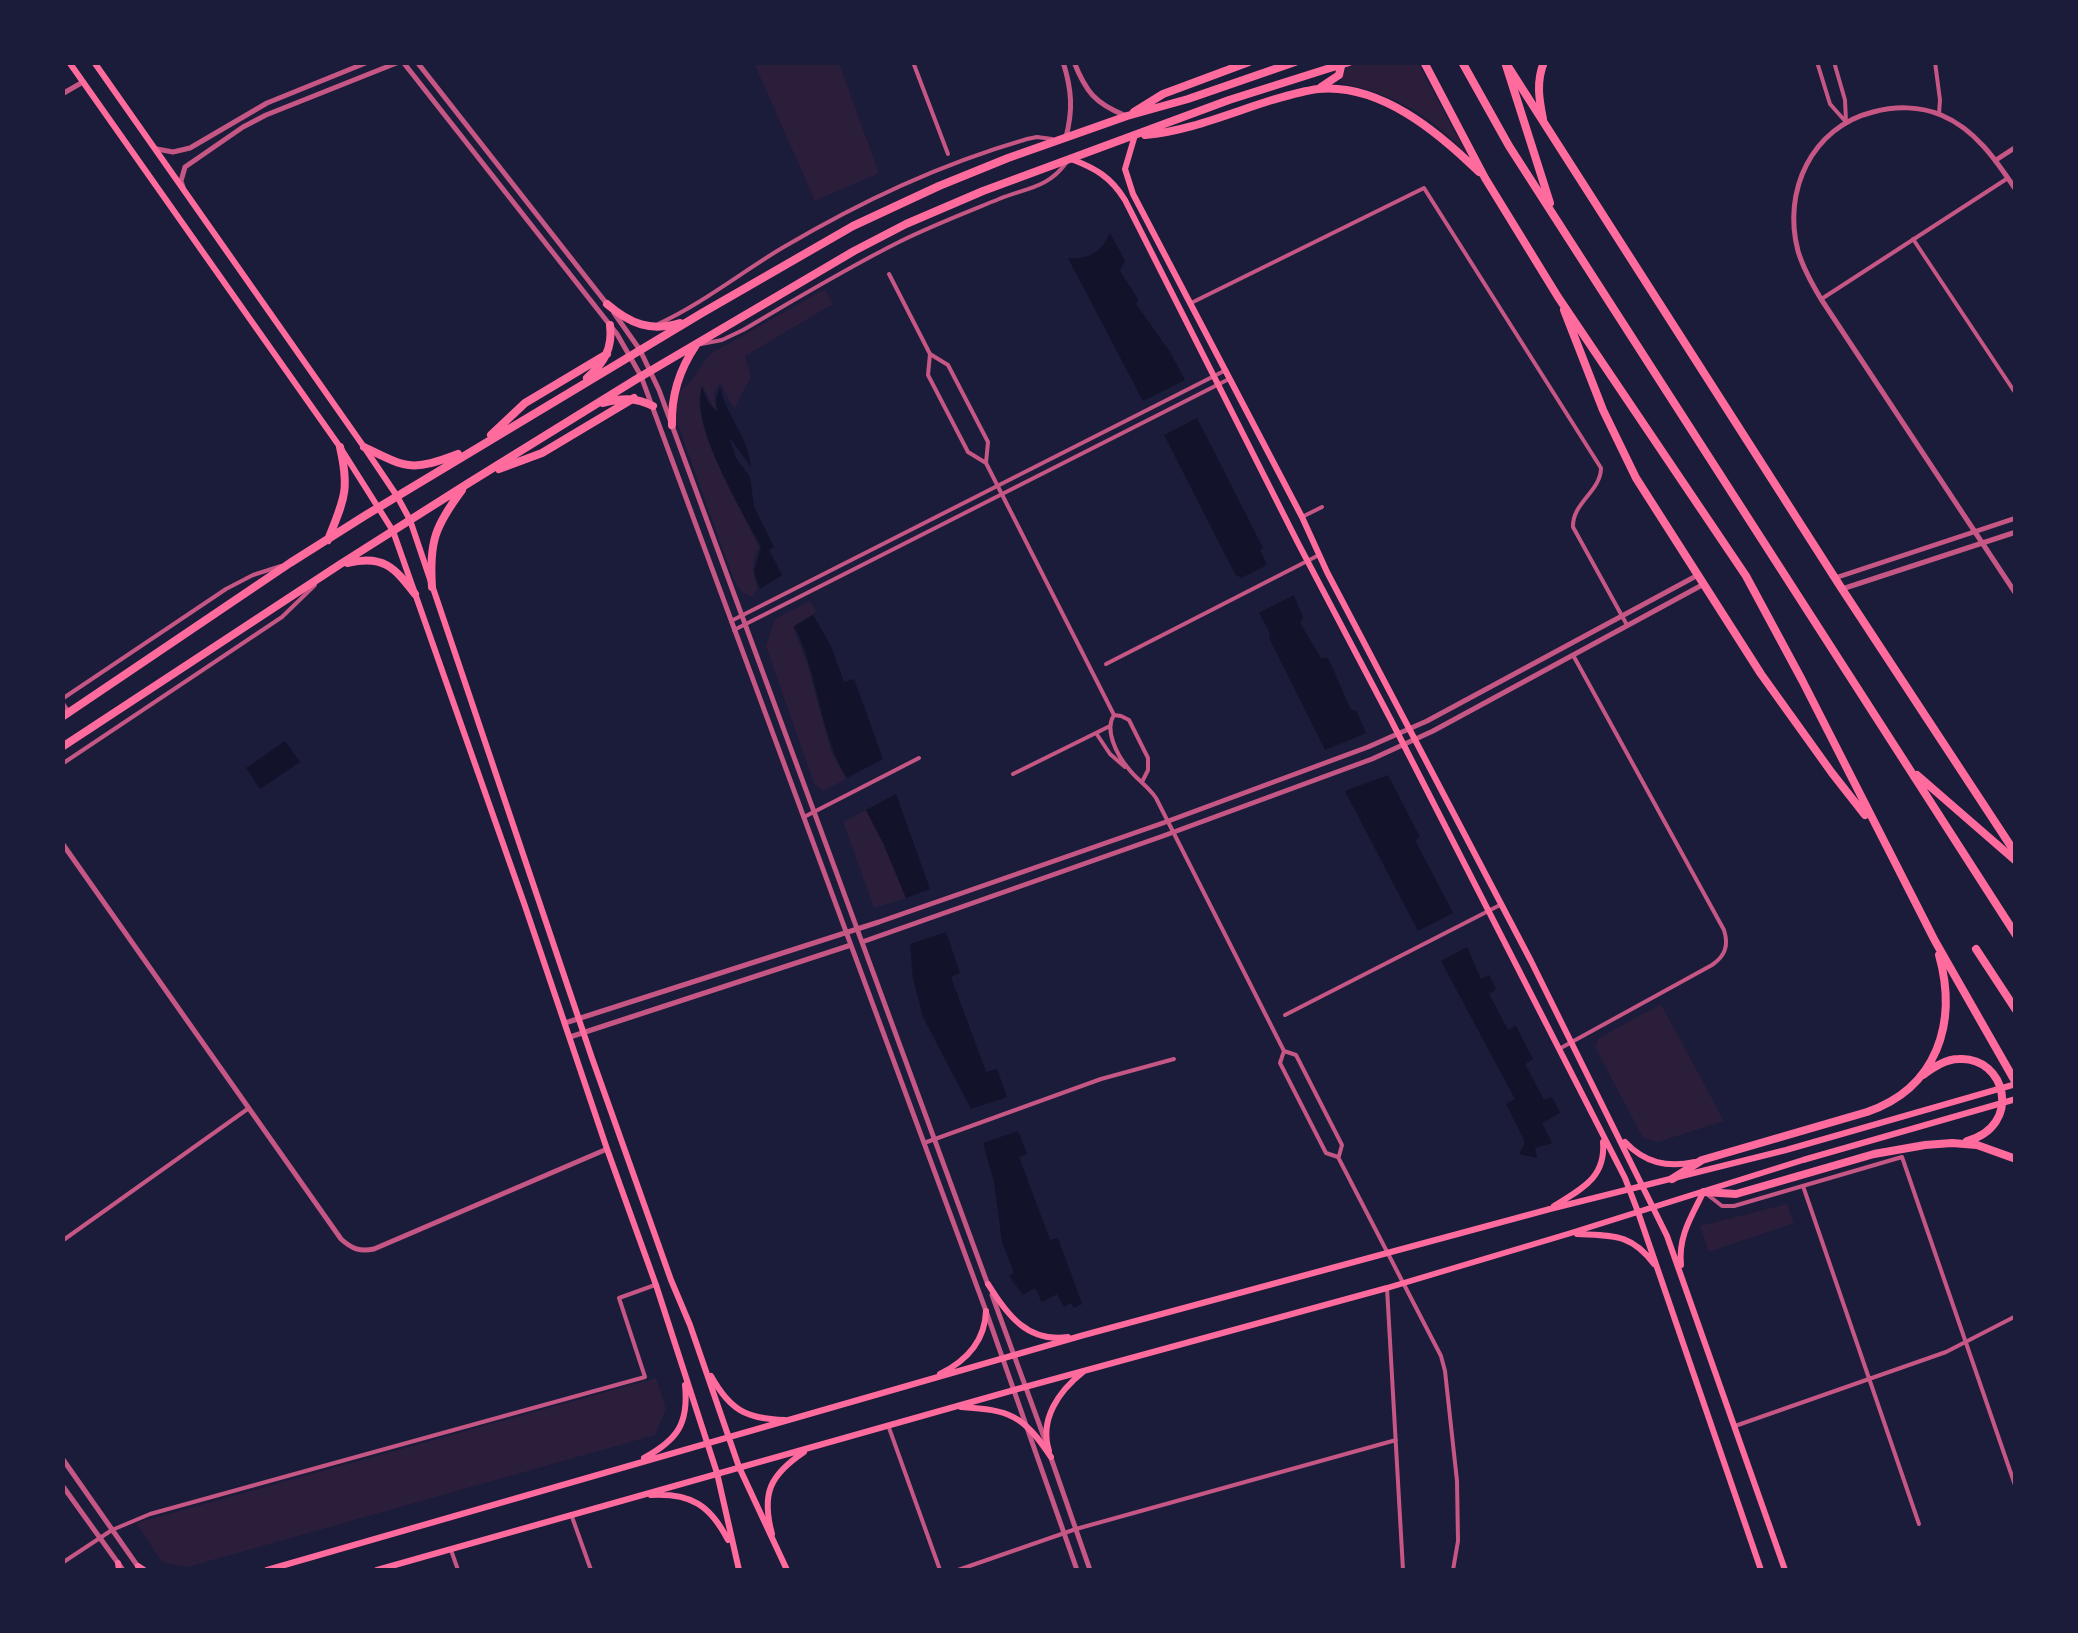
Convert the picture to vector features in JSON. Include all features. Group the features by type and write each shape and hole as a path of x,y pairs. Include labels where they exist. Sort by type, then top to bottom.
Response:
{"main road":[{"path":"69,62 340,447 393,531 656,1284 717,1473 739,1570"},
{"path":"94,62 364,446 410,520 671,1280 739,1467 786,1570"},
{"path":"1127,116 1163,94 1248,62"},
{"path":"66,715 379,507 831,238 974,171 1127,116 1188,100 1296,62"},
{"path":"1135,135 1183,129 1317,89 1336,79 1346,62"},
{"path":"62,747 466,484 650,370 886,234 1070,158 1346,62"},
{"path":"266,1570 1084,1335 1858,1130 2016,1084 1934,942 1746,576 1558,297 1485,178 1424,62"},
{"path":"1462,62 1509,146 2016,934"},
{"path":"1505,62 1555,217"},
{"path":"1505,62 2016,858"},
{"path":"1544,62 1538,90 1546,128"},
{"path":"1317,89 1358,93 1380,100 1432,130 1485,178"},
{"path":"1135,135 1126,169 1128,182 1644,1186 1683,1276 1784,1570"},
{"path":"1070,158 1103,173 1121,193 1630,1190 1761,1570"},
{"path":"1558,297 1618,445 1643,489 1761,674 1878,831"},
{"path":"607,304 622,317 649,327 671,326 702,312"},
{"path":"572,391 598,368 607,354 610,326"},
{"path":"672,425 675,387 697,344"},
{"path":"364,446 416,468 481,445 516,410 607,354"},
{"path":"594,406 634,398 652,406"},
{"path":"485,474 542,453 634,398"},
{"path":"328,540 346,495 340,447"},
{"path":"432,587 433,540 446,511 466,484"},
{"path":"338,565 362,559 380,561 400,574 415,594"},
{"path":"1908,766 2016,858"},
{"path":"1917,1079 1935,1053 1946,1014 1946,987 1934,942"},
{"path":"1976,949 2016,1010"},
{"path":"1618,1134 1650,1161 1678,1166 1877,1108 1894,1100 1942,1063 1957,1058 1982,1064 1994,1076 2003,1104 1999,1119 1983,1135 1894,1150 1736,1194 1704,1192"},
{"path":"377,1570 1387,1288 2016,1099"},
{"path":"1550,1209 1599,1172 1604,1156 1601,1131"},
{"path":"1952,1143 1977,1145 2016,1159"},
{"path":"1672,1179 1702,1160"},
{"path":"1683,1276 1682,1237 1704,1192"},
{"path":"1571,1234 1618,1236 1632,1241 1658,1269"},
{"path":"656,1284 671,1280"},
{"path":"988,1284 1009,1313 1030,1332 1053,1339 1084,1335"},
{"path":"928,1380 969,1354 982,1333 986,1311"},
{"path":"702,1360 723,1395 745,1414 791,1420"},
{"path":"633,1464 657,1451 680,1428 687,1405 683,1369"},
{"path":"1051,1457 1046,1440 1054,1402 1086,1370"},
{"path":"954,1406 1005,1412 1028,1427 1051,1457"},
{"path":"778,1554 767,1511 771,1482 811,1447"},
{"path":"640,1495 666,1494 698,1503 718,1522 735,1555"}],"street":[{"path":"152,147 173,152 190,148 267,103 368,62"},
{"path":"183,190 185,167 243,127 401,62 631,356 852,945 1077,1570"},
{"path":"417,62 607,304 650,370 1015,1356 1090,1570"},
{"path":"914,62 948,154"},
{"path":"649,327 826,223 927,173 1027,139 1062,139 1072,116 1063,62"},
{"path":"1074,62 1096,101 1127,116"},
{"path":"1817,62 1830,104 1846,122"},
{"path":"1834,62 1845,100 1846,122"},
{"path":"1935,62 1939,114"},
{"path":"62,94 83,82"},
{"path":"2016,190 1996,160 1969,132 1939,114 1896,108 1846,122 1824,139 1800,177 1794,203 1798,250 1821,300 2016,594"},
{"path":"1996,160 2016,147"},
{"path":"697,344 722,340 742,330 922,231 1056,178 1070,158"},
{"path":"1821,300 2008,178"},
{"path":"1192,303 1424,188 1600,468 1600,479 1572,520 1627,626"},
{"path":"1914,239 2016,394"},
{"path":"889,274 930,354 948,365 988,442 986,463"},
{"path":"930,354 928,376 968,452 986,463 1114,715 1111,734 1128,770"},
{"path":"731,621 1226,370"},
{"path":"734,630 1230,378"},
{"path":"1302,517 1322,507"},
{"path":"1835,578 2016,518"},
{"path":"1842,589 2016,532"},
{"path":"1106,664 1319,556"},
{"path":"66,715 62,701 226,589 290,563"},
{"path":"62,764 282,617 324,575"},
{"path":"565,1023 858,930 1368,748 1698,575"},
{"path":"570,1036 862,942 1372,759 1704,584"},
{"path":"1559,1049 1712,965 1720,960 1726,946 1724,930 1573,655"},
{"path":"1114,715 1128,720 1148,758 1142,782"},
{"path":"1013,774 1110,726"},
{"path":"1096,733 1105,748 1156,798 1284,1051 1296,1055 1342,1145 1338,1158"},
{"path":"804,817 919,758"},
{"path":"62,843 341,1239 357,1250 374,1249 606,1149"},
{"path":"1285,1015 1502,904"},
{"path":"1284,1051 1280,1063 1288,1080 1326,1153 1338,1158 1444,1364 1457,1481 1458,1542 1452,1570"},
{"path":"924,1143 1101,1079 1174,1058"},
{"path":"62,1240 249,1108"},
{"path":"1704,1192 1727,1207 1902,1157 2016,1488"},
{"path":"1803,1186 1919,1524"},
{"path":"62,1563 112,1530 150,1514 645,1376 619,1298 656,1284"},
{"path":"1387,1288 1404,1570"},
{"path":"1735,1426 1966,1344 2016,1316"},
{"path":"888,1425 940,1570"},
{"path":"958,1570 1076,1529 1396,1440"},
{"path":"62,1458 141,1569"},
{"path":"62,1485 120,1568"},
{"path":"571,1514 591,1570"},
{"path":"451,1550 458,1570"}],"shaded area":[{"path":"754,63 839,63 879,173 815,201"},
{"path":"1347,63 1418,63 1466,153 1408,107 1377,93 1339,83"},
{"path":"1110,233 1125,261 1120,271 1138,299 1136,304 1185,380 1143,401 1068,258 1094,253"},
{"path":"825,289 833,304 745,356 751,377 734,409 720,383 714,392 716,412 703,387 702,420 709,442 759,546 753,567 758,588 752,597 735,583 675,417 675,395 710,354"},
{"path":"702,387 717,412 720,388 749,456 751,467 729,437 736,458 750,477 754,507 774,547 769,550 782,575 760,589 754,571 761,547 710,445 700,404"},
{"path":"1197,418 1263,548 1260,550 1267,565 1241,578 1235,574 1164,435"},
{"path":"1294,595 1303,618 1300,623 1321,658 1328,658 1366,733 1325,750 1259,613"},
{"path":"810,601 816,612 793,627 831,751 846,779 824,791 814,784 766,646 775,619"},
{"path":"813,615 831,646 844,682 854,679 883,759 847,778 830,741 809,663 794,626"},
{"path":"285,741 300,762 260,789 246,768"},
{"path":"1388,775 1420,837 1415,840 1453,913 1418,931 1345,791"},
{"path":"896,794 930,889 906,898 866,810"},
{"path":"866,810 906,898 874,908 843,822"},
{"path":"946,932 960,973 951,977 986,1072 997,1069 1007,1097 971,1109 923,1017 913,979 910,944"},
{"path":"1467,947 1481,979 1489,975 1496,989 1489,994 1508,1030 1516,1026 1533,1059 1525,1064 1544,1100 1552,1097 1560,1113 1542,1123 1552,1143 1535,1148 1537,1158 1519,1154 1524,1140 1506,1104 1515,1099 1441,961"},
{"path":"1661,1004 1724,1121 1658,1142 1643,1138 1595,1047 1599,1038"},
{"path":"1018,1131 1027,1154 1019,1157 1050,1240 1058,1238 1082,1304 1074,1308 1071,1303 1064,1307 1057,1294 1042,1302 1035,1288 1023,1295 1009,1276 1014,1273 1002,1242 994,1182 983,1143"},
{"path":"1787,1204 1794,1223 1709,1252 1700,1226"},
{"path":"656,1378 666,1409 655,1435 188,1567 162,1562 136,1523"}]}
